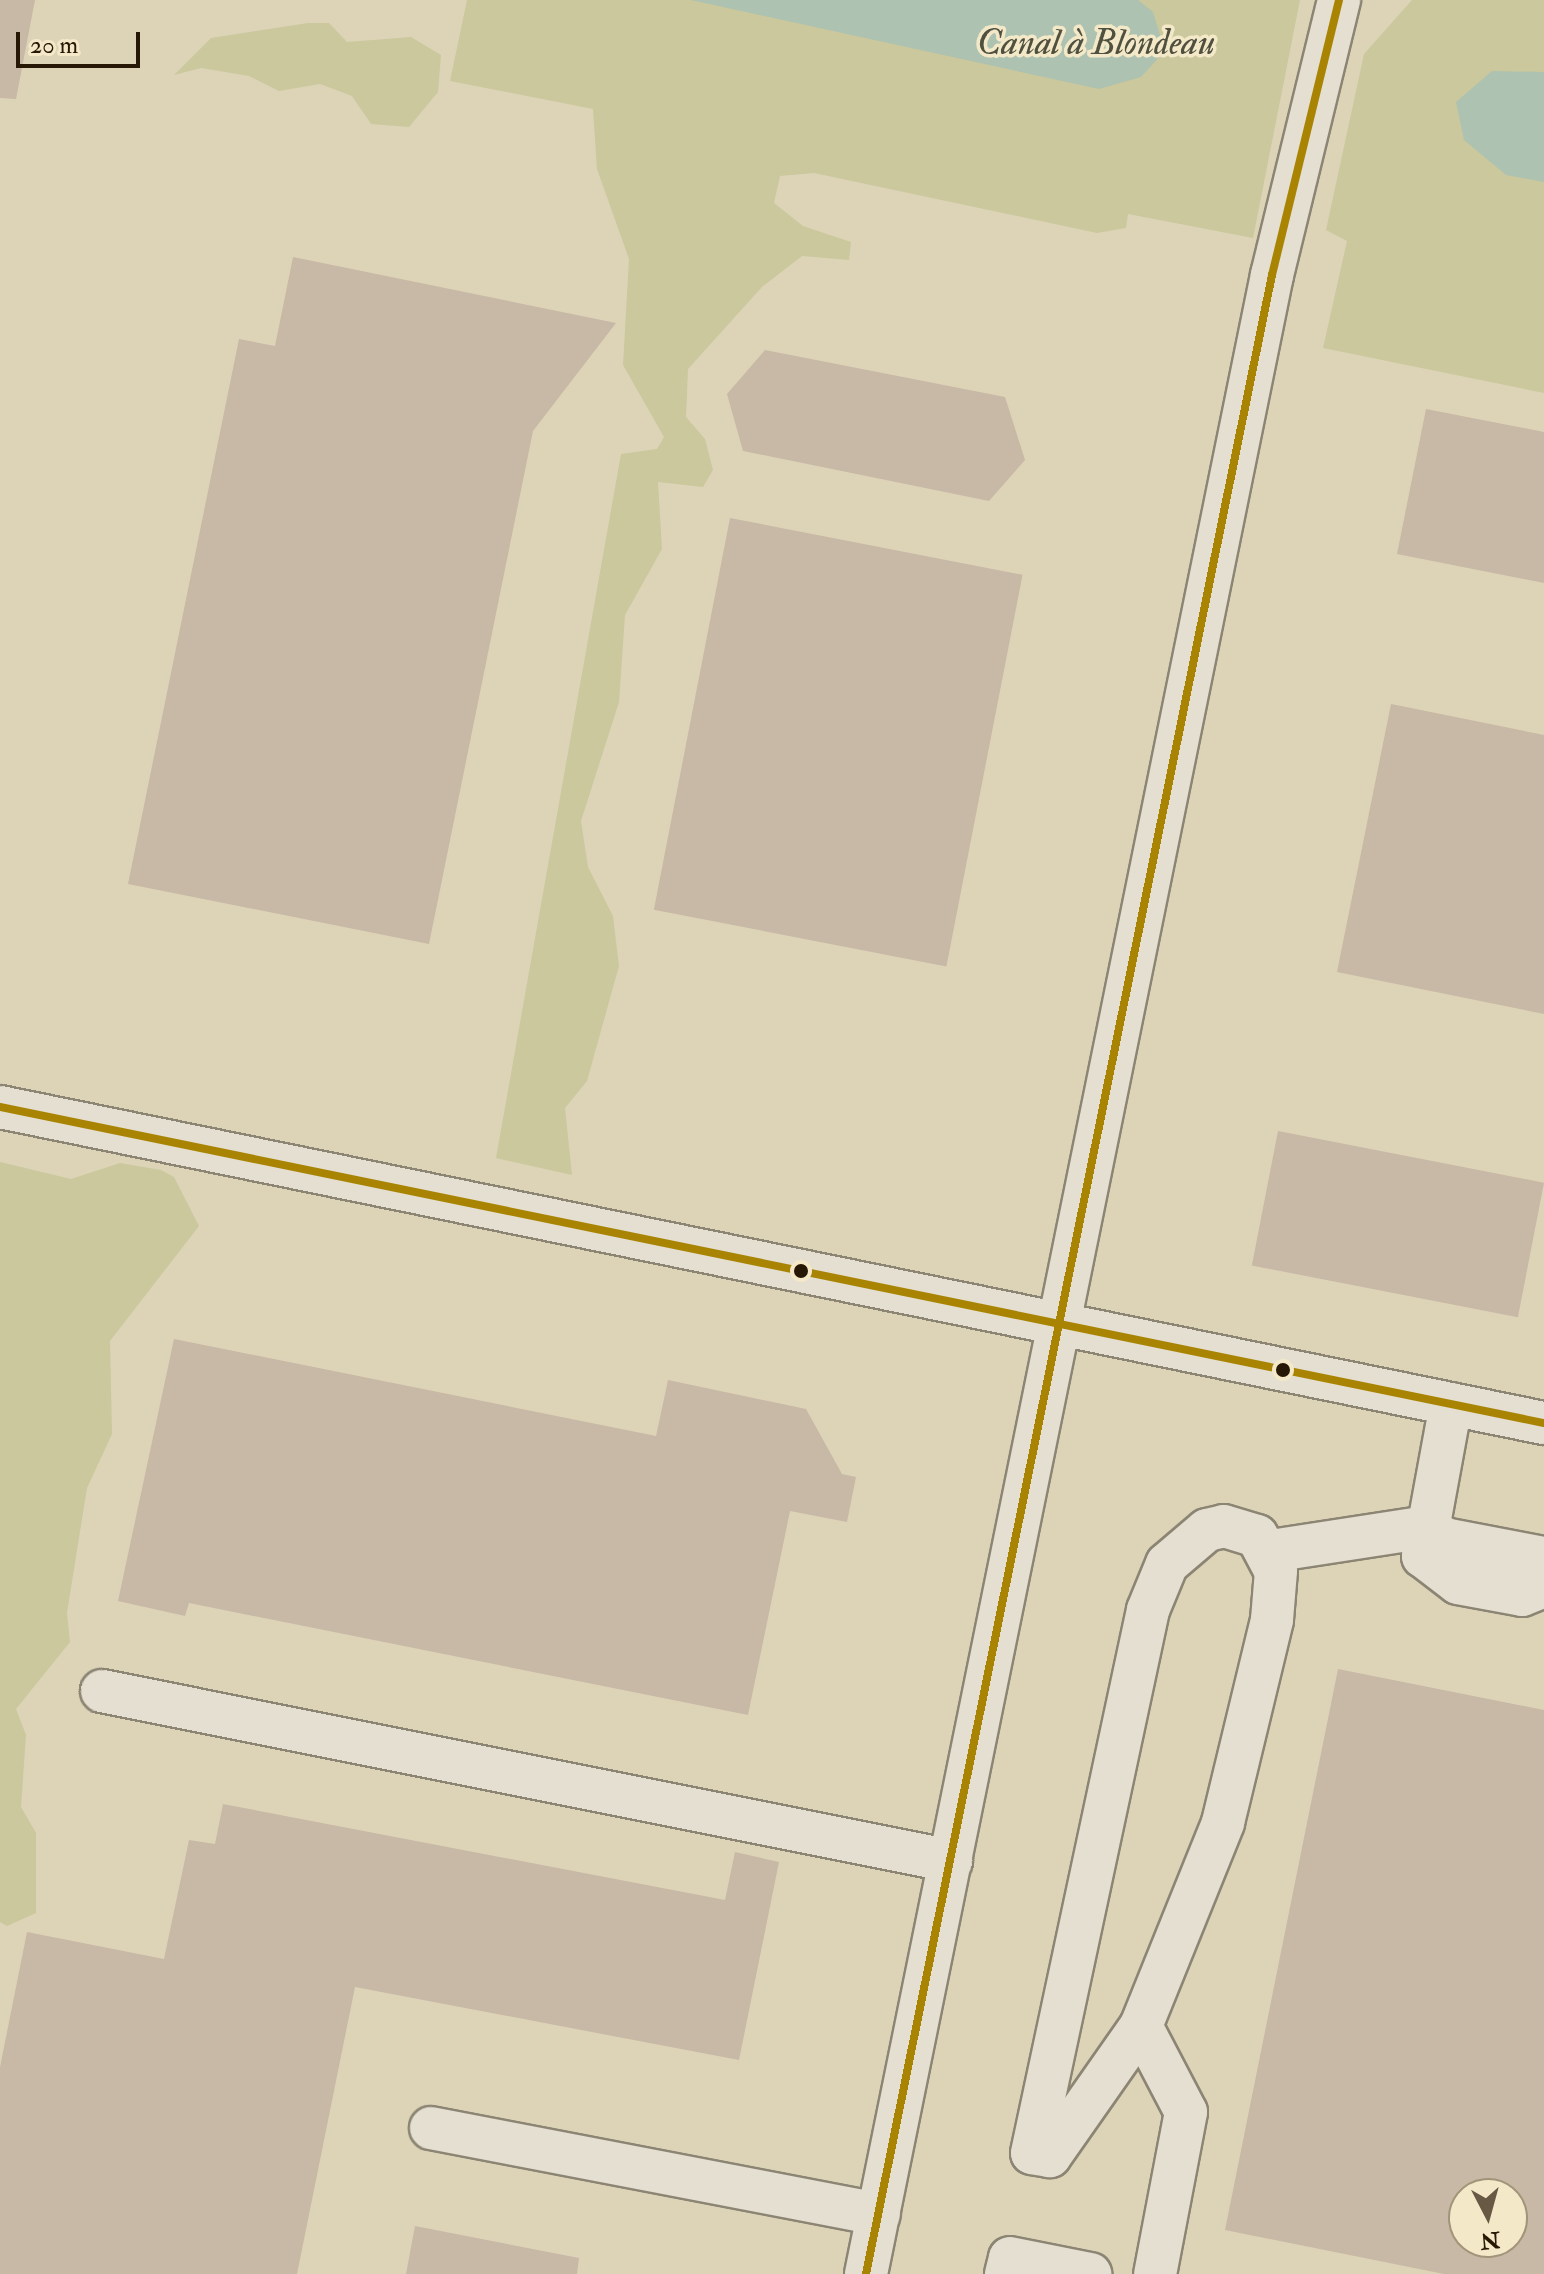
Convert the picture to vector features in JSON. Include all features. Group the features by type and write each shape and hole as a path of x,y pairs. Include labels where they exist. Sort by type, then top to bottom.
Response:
{"street":[{"path":"866,2274 1062,1325 1272,275 1339,0"},
{"path":"0,1107 1544,1423"},
{"path":"1451,1404 1423,1556 1458,1583 1522,1595 1544,1586"},
{"path":"1273,1561 1345,1557 1379,1538 1427,1527 1445,1539 1544,1558"},
{"path":"1239,1528 1273,1561 1272,1620 1223,1823 1141,2026 1050,2156 1032,2153 1154,1593 1167,1564 1207,1530 1239,1528"},
{"path":"102,1691 951,1861"},
{"path":"1141,2026 1186,2112 1155,2274"},
{"path":"431,2128 879,2214"},
{"path":"1006,2274 1010,2258 1090,2274"}],"shaded area":[{"path":"467,0 1300,0 1253,238 1128,214 1126,228 1097,233 814,173 780,176 774,203 803,226 851,242 849,260 802,256 762,287 688,369 686,417 705,439 713,470 703,487 658,482 662,549 625,615 619,702 581,821 588,867 613,916 619,966 587,1081 565,1108 572,1175 496,1158 621,454 657,449 664,437 623,365 629,259 597,169 593,109 450,81"},
{"path":"1412,0 1544,0 1544,393 1323,348 1347,241 1326,230 1364,54"},
{"path":"308,23 329,23 347,42 411,37 441,55 438,92 409,127 371,124 352,96 320,84 279,91 249,76 201,68 174,75 211,38"},
{"path":"0,1162 71,1179 120,1163 161,1170 174,1177 199,1226 110,1341 112,1434 87,1488 67,1613 70,1642 16,1709 26,1735 21,1807 36,1833 36,1913 7,1926 0,1922"}],"water":[{"name":"Canal à Blondeau","path":"691,0 1138,0 1153,12 1165,51 1141,77 1099,89"},
{"path":"1492,71 1544,72 1544,182 1506,175 1464,140 1456,102"}],"building":[{"path":"0,0 35,0 16,99 0,98"},
{"path":"293,257 616,323 533,431 429,944 128,884 239,339 275,346"},
{"path":"765,350 1005,397 1025,460 989,501 743,451 727,394"},
{"path":"1426,409 1544,432 1544,583 1397,554"},
{"path":"730,518 1023,575 946,967 654,910"},
{"path":"1391,704 1544,735 1544,1014 1337,972"},
{"path":"1278,1131 1544,1183 1518,1317 1252,1265"},
{"path":"174,1339 656,1436 668,1380 806,1409 842,1474 856,1477 847,1522 790,1511 748,1715 189,1603 185,1616 118,1601"},
{"path":"1338,1669 1544,1710 1544,2274 1444,2274 1225,2230"},
{"path":"223,1804 725,1900 735,1852 779,1862 739,2060 355,1987 297,2274 0,2274 0,2067 27,1932 164,1959 189,1840 215,1844"},
{"path":"415,2226 579,2258 577,2274 406,2274"}],"transit line":[{"path":"866,2274 1272,275 1339,0"},
{"path":"0,1107 1544,1423"}]}
